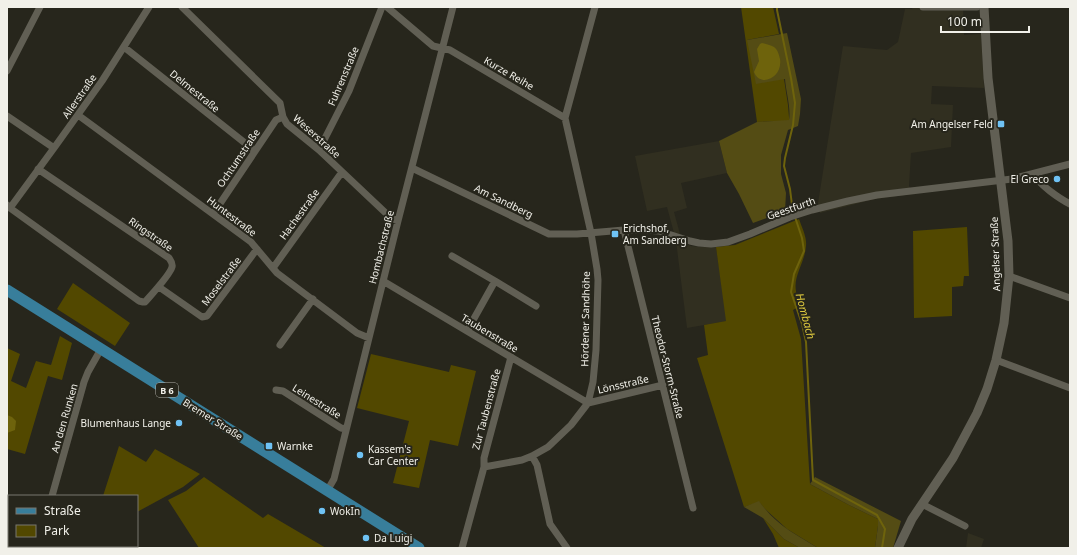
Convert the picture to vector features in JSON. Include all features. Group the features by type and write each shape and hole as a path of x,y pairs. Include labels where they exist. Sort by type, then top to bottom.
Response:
{"main road":[{"name":"Angelser Straße","path":"898,548 906,530 953,458 974,420 987,390 996,360 1004,323 1009,276 1008,241 988,78 984,7"},
{"name":"Bremer Straße","path":"7,290 418,548"}],"street":[{"path":"7,71 40,7"},
{"name":"Allerstraße","path":"54,148 102,82 149,7"},
{"name":"Weserstraße","path":"182,7 280,103 283,117 287,124 319,150 391,218 398,221"},
{"name":"Fuhrenstraße","path":"319,150 349,91 382,7"},
{"name":"Kurze Reihe","path":"387,7 433,46 450,50 565,118"},
{"name":"Hombachstraße","path":"327,490 334,479 453,7"},
{"name":"Hördener Sandhöhe","path":"484,467 522,460 548,447 571,425 588,403 593,382 596,350 598,280 591,233 565,118 595,7"},
{"path":"923,7 977,7"},
{"name":"Delmestraße","path":"124,47 255,151"},
{"name":"Huntestraße","path":"78,115 251,242 277,273 357,333 369,338"},
{"path":"7,116 54,148"},
{"name":"Ochtumstraße","path":"213,214 276,120 283,117"},
{"name":"Ringstraße","path":"38,169 169,258 172,263 172,268 159,287 146,302 139,301 9,206 54,148"},
{"path":"1000,180 1034,174 1070,164"},
{"name":"Am Sandberg","path":"412,168 549,234 591,233"},
{"name":"Hachestraße","path":"273,268 342,172"},
{"path":"1034,174 1036,179 1070,204"},
{"name":"Geestfurth","path":"591,233 624,230 659,231 700,243 728,242 793,216 841,203 877,195 1000,180"},
{"name":"Theodor-Storm-Straße","path":"624,230 693,508"},
{"name":"Moselstraße","path":"159,287 202,316 207,316 257,249"},
{"path":"452,256 536,306"},
{"path":"1009,276 1070,298"},
{"name":"Taubenstraße","path":"383,281 588,403"},
{"path":"467,331 495,281"},
{"path":"280,345 313,299"},
{"name":"An den Runken","path":"52,495 84,382 88,372 102,349"},
{"name":"Zur Taubenstraße","path":"484,467 484,458 510,357"},
{"path":"996,360 1070,388"},
{"name":"Lönsstraße","path":"588,403 663,385"},
{"name":"Leinestraße","path":"276,390 283,391 340,428 346,429"},
{"path":"532,456 537,465 550,524 567,548"},
{"path":"462,548 484,467"},
{"path":"922,504 965,526"}],"shaded area":[{"path":"913,7 963,7 964,35 981,34 984,88 932,86 931,104 953,105 951,147 911,153 909,186 913,194 875,199 820,213 818,203 843,46 887,50 898,42 905,9 912,9"},
{"path":"787,33 801,99 798,126 788,130 781,155 781,174 786,193 785,211 753,223 727,173 719,141 757,122 789,120 789,105 785,79 756,84 747,40"},
{"path":"762,43 775,48 780,59 780,66 775,76 766,80 757,77 754,72 759,61 757,49"},
{"path":"719,141 727,173 681,183 687,208 674,212 680,234 674,233 667,207 647,211 635,156"},
{"path":"676,241 691,246 716,247 727,321 687,328"},
{"path":"7,415 16,421 15,430 7,433"},
{"path":"815,477 901,521 893,548 875,548 878,519 810,484"},
{"path":"759,501 779,523 818,548 800,548 784,539 763,518 744,507"},
{"path":"968,533 984,539 981,548 966,548"}],"green space":[{"path":"741,7 773,7 779,34 747,40 784,79 789,121 757,122"},
{"path":"799,219 805,236 806,246 804,258 796,280 796,295 800,306 793,310 801,339 810,484 878,519 875,548 818,548 787,529 759,502 744,507 697,358 708,355 704,325 726,321 716,247 735,245"},
{"path":"967,227 969,276 964,276 963,286 952,287 952,316 914,318 913,231"},
{"path":"73,283 130,323 115,346 57,309"},
{"path":"60,336 72,343 62,380 48,376 25,454 7,449 7,348 20,354 11,381 26,388 36,361 51,365"},
{"path":"371,354 449,372 451,365 476,371 458,446 430,440 419,488 393,483 409,421 357,408"},
{"path":"119,446 146,462 155,449 200,474 183,487 138,511 138,495 103,495"},
{"path":"204,477 263,518 268,514 326,548 199,548 168,500 186,491"},
{"path":"763,518 784,539 800,548 779,548 773,534"}],"waterway":[{"name":"Hombach","path":"777,7 795,103 793,125 784,166 790,189 793,213"},
{"name":"Hombach","path":"795,217 802,238 804,251 794,274 791,292 802,324 806,342 813,480 877,515 885,529 882,548"}],"place":[{"name":"Am Angelser Feld","path":"1001,124"},
{"name":"El Greco","path":"1057,179"},
{"name":"Erichshof, Am Sandberg","path":"615,234"},
{"name":"Blumenhaus Lange","path":"179,423"},
{"name":"Warnke","path":"269,446"},
{"name":"Kassem's Car Center","path":"360,455"},
{"name":"WokIn","path":"322,511"},
{"name":"Da Luigi","path":"366,538"}]}
